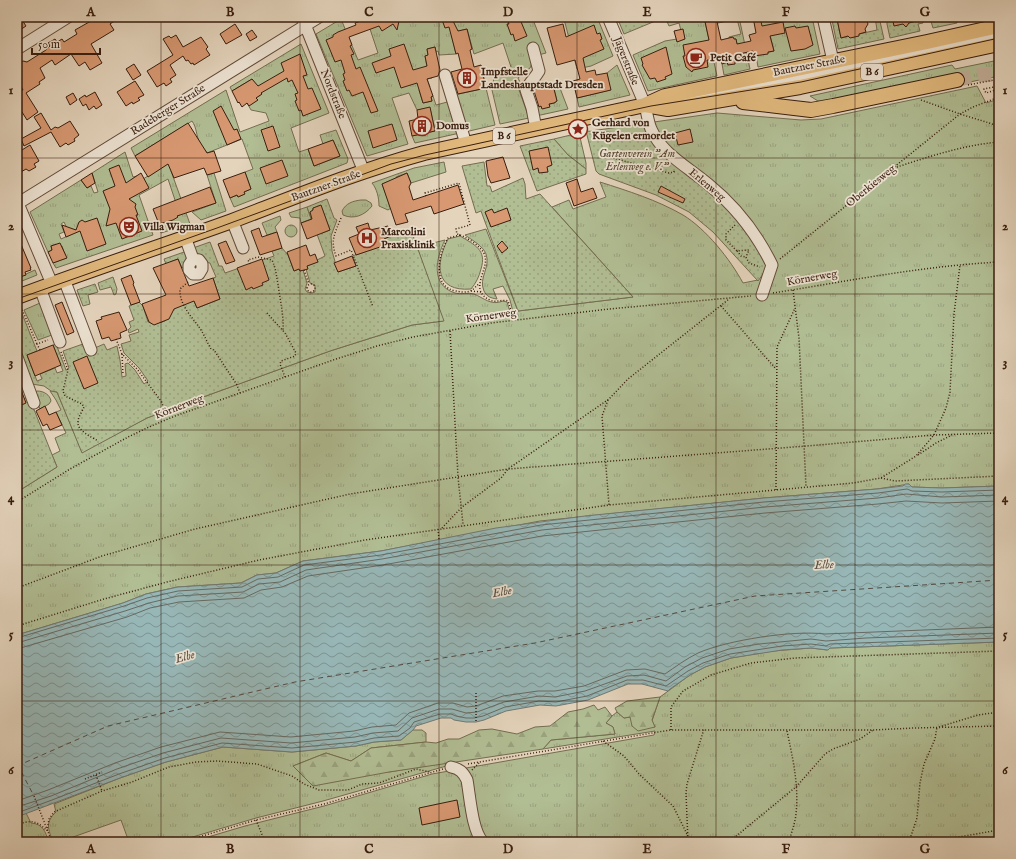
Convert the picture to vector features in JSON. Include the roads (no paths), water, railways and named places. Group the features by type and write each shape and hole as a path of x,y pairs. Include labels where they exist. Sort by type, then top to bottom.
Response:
{"main road":[{"name":"Bautzner Straße","path":"17,297 391,162 424,153 645,106 665,96 999,26"},
{"name":"Bautzner Straße","path":"645,106 668,109 729,100 801,83 999,44"},
{"path":"812,66 801,83 802,96 808,104 817,109"},
{"path":"729,100 807,110 957,80"}],"street":[{"path":"17,49 68,17"},
{"name":"Radeberger Straße","path":"17,203 303,21 319,17"},
{"name":"Jägerstraße","path":"608,17 645,106"},
{"path":"823,17 833,61"},
{"name":"Nordstraße","path":"303,21 364,172"},
{"path":"645,106 801,83 999,36"},
{"path":"533,48 539,71 526,90 532,108 536,129"},
{"path":"445,75 466,144"},
{"name":"Erlenweg","path":"645,106 648,121 654,134 664,148 679,162 708,184 742,218 756,236 772,265 762,295"},
{"path":"17,203 52,284 91,350"},
{"path":"232,220 243,248"},
{"path":"185,237 193,259 199,260 202,264 202,269 198,274 192,274"},
{"path":"52,284 56,344"},
{"path":"17,357 34,403"},
{"path":"451,767 460,769 467,780 475,827 480,840 483,842"}],"water":[{"name":"Elbe","path":"905,484 909,484 912,487 942,488 999,486 999,642 830,648 828,650 811,648 782,650 731,658 705,667 690,675 668,691 642,684 628,684 588,700 556,706 540,705 506,711 476,722 441,718 416,726 401,740 292,752 223,747 166,762 17,817 17,635 123,603 146,594 178,587 241,583 257,575 276,573 303,561 381,551 496,528 585,516 764,498 877,489 903,486"}],"tunnel":[{"path":"957,80 979,75 999,75"}],"tram line":[{"path":"17,299 391,164 425,155 651,106 801,82 999,38"}],"place":[{"name":"Petit Café","path":"696,58"},
{"name":"Impfstelle Landeshauptstadt Dresden","path":"467,78"},
{"name":"Domus","path":"422,126"},
{"name":"Gerhard von Kügelen ermordet","path":"578,129"},
{"name":"Villa Wigman","path":"129,227"},
{"name":"Marcolini Praxisklinik","path":"367,238"}],"park label":[{"name":"Gartenverein \"Am Erlenweg e. V.\"","path":"637,160"}]}
